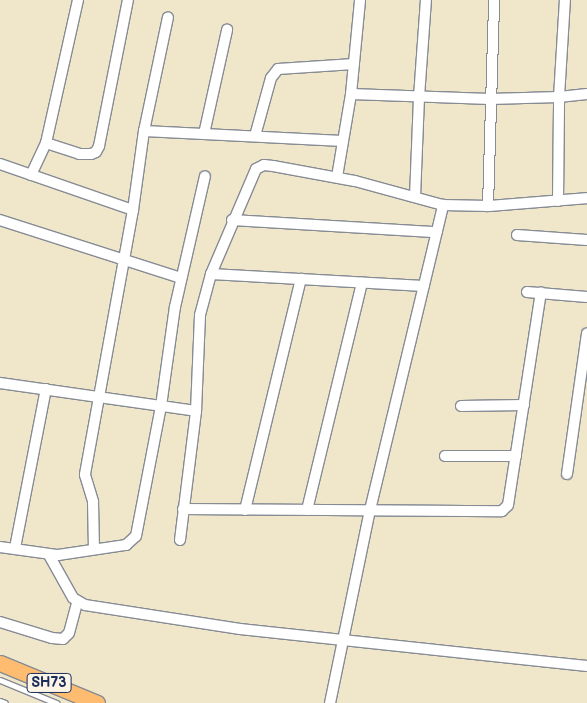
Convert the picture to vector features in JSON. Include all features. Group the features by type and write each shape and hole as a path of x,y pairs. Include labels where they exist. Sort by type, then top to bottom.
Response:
{"main road":[{"name":"SH73","path":"0,663 97,703"}],"street":[{"path":"31,175 46,143 78,0"},
{"path":"46,143 80,154 96,152 99,146 128,0"},
{"path":"337,178 351,94 360,0"},
{"path":"415,197 419,97 426,0"},
{"path":"488,206 494,0"},
{"path":"558,201 559,97 565,0"},
{"path":"94,549 93,502 85,475 133,210 144,131 168,17"},
{"path":"204,134 227,30"},
{"path":"255,136 271,78 278,69 354,64"},
{"path":"351,94 490,99 559,97 587,94"},
{"path":"144,131 343,141"},
{"path":"0,164 133,210"},
{"path":"180,540 196,411 200,315 211,274 232,220 252,172 259,166 273,166 337,178 443,205 488,206 587,198"},
{"path":"0,547 49,555 126,545 136,536 161,406 174,307 205,176"},
{"path":"330,703 370,510 443,205"},
{"path":"0,220 182,278"},
{"path":"232,220 437,232"},
{"path":"517,235 587,240"},
{"path":"211,274 424,286"},
{"path":"245,510 301,279"},
{"path":"307,510 362,282"},
{"path":"527,292 587,297"},
{"path":"183,509 502,511 508,504 541,293"},
{"path":"567,474 587,333"},
{"path":"0,383 196,411"},
{"path":"15,548 46,389"},
{"path":"461,406 524,405"},
{"path":"445,456 516,456"},
{"path":"49,555 67,589 77,603 240,629 587,666"},
{"path":"0,622 52,638 63,639 69,633 77,603"}],"lane":[{"path":"0,680 56,703"},
{"path":"0,701 5,703"}]}
